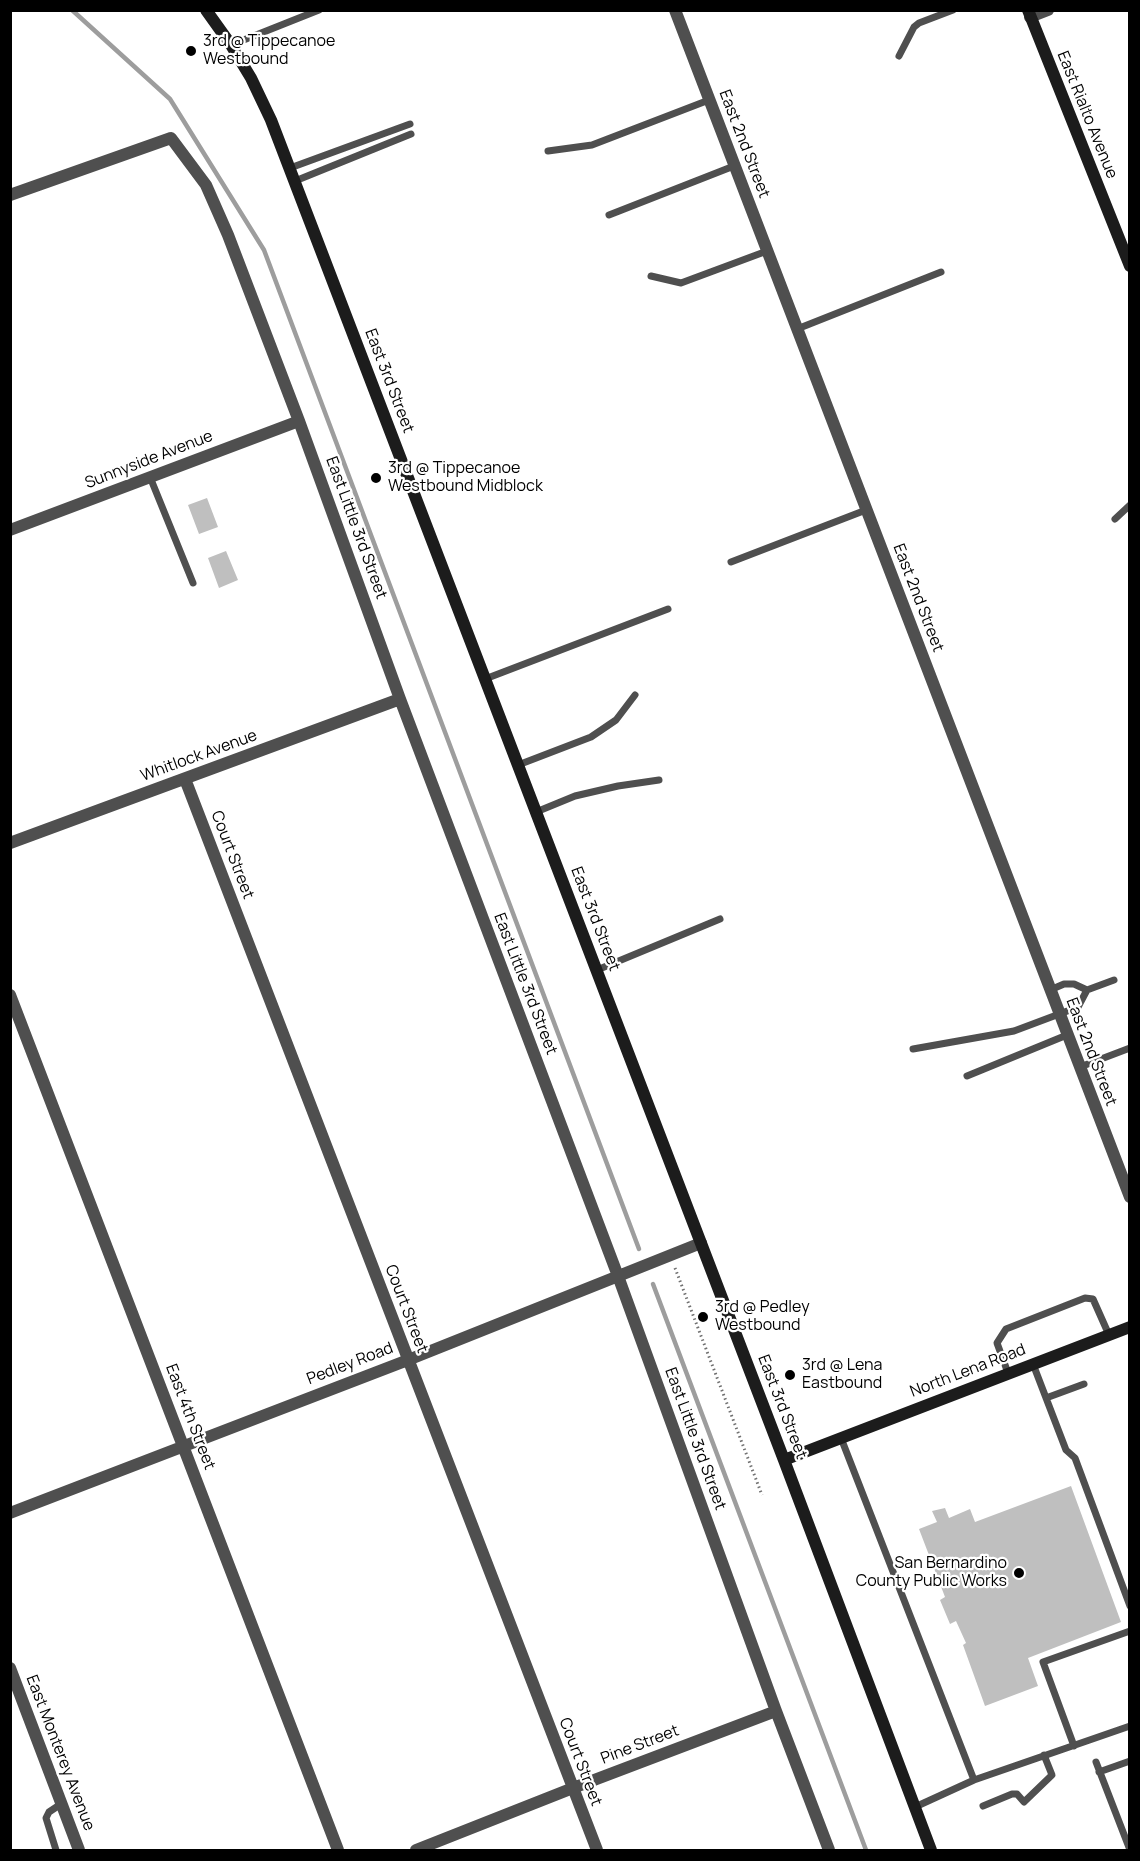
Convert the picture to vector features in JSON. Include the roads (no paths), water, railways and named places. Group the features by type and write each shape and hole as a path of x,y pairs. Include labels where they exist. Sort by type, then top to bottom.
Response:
{"main road":[{"name":"East 3rd Street","path":"206,10 251,78 290,168 931,1851"},
{"name":"East Rialto Avenue","path":"1029,14 1130,266"},
{"name":"North Lena Road","path":"784,1460 1130,1327"}],"street":[{"name":"East 2nd Street","path":"675,10 1130,1197"},
{"path":"1029,14 1048,10"},
{"name":"East Little 3rd Street","path":"10,195 171,138 206,185 228,235 299,421 400,699 618,1276 776,1711 830,1851"},
{"name":"Sunnyside Avenue","path":"10,530 299,421"},
{"name":"Whitlock Avenue","path":"10,843 400,699"},
{"name":"Court Street","path":"185,779 597,1851"},
{"name":"East 4th Street","path":"10,995 338,1851"},
{"name":"Pedley Road","path":"10,1513 408,1360 701,1243"},
{"name":"East Monterey Avenue","path":"10,1668 79,1851"},
{"name":"Pine Street","path":"416,1851 573,1788 776,1711"}],"lane":[{"path":"231,45 319,10"},
{"path":"898,56 914,27 952,10"},
{"path":"548,151 592,145 709,100"},
{"path":"290,168 410,124"},
{"path":"295,181 411,134"},
{"path":"609,215 734,166"},
{"path":"651,276 681,283 767,250"},
{"path":"796,329 940,272"},
{"path":"150,477 193,583"},
{"path":"1115,519 1130,505"},
{"path":"731,562 866,510"},
{"path":"485,679 668,609"},
{"path":"518,765 591,737 616,720 635,695"},
{"path":"536,812 576,796 659,780"},
{"path":"597,970 720,919"},
{"path":"913,1049 1014,1031 1078,1007 1087,990 1114,980"},
{"path":"1050,990 1064,984 1074,984 1087,990"},
{"path":"967,1076 1067,1035"},
{"path":"1080,1067 1130,1048"},
{"path":"1008,1373 997,1343 1006,1329 1085,1298 1093,1299 1109,1335"},
{"path":"1033,1364 1066,1450 1075,1458 1130,1606"},
{"path":"1046,1398 1084,1384"},
{"path":"841,1438 974,1780"},
{"path":"1074,1746 1043,1662 1130,1631"},
{"path":"915,1807 974,1780 1130,1726"},
{"path":"983,1806 1012,1794 1017,1794 1024,1802 1052,1775 1044,1755"},
{"path":"1100,1772 1130,1761"},
{"path":"1095,1762 1130,1850"},
{"path":"56,1851 46,1818 49,1812 61,1804"}],"waterway":[{"path":"72,10 170,99 264,250 639,1249"},
{"path":"653,1284 866,1850"}],"place":[{"name":"3rd @ Tippecanoe Westbound","path":"191,51"},
{"name":"3rd @ Tippecanoe Westbound Midblock","path":"376,478"},
{"name":"3rd @ Pedley Westbound","path":"703,1317"},
{"name":"3rd @ Lena Eastbound","path":"790,1375"},
{"name":"San Bernardino County Public Works","path":"1019,1573"}]}
